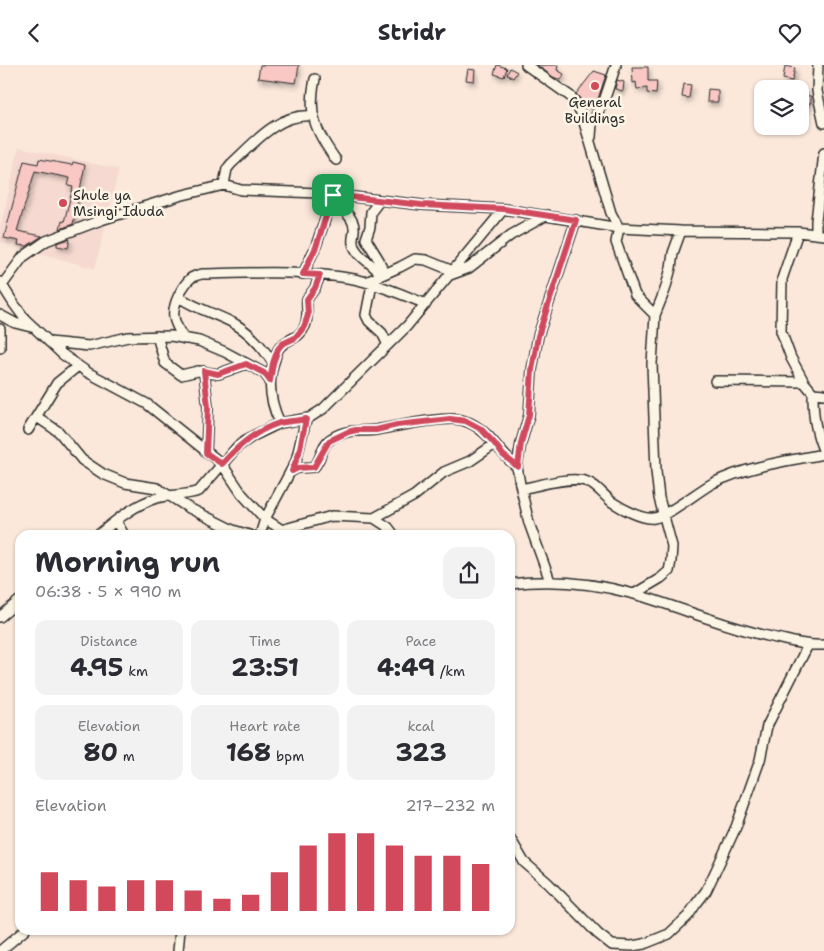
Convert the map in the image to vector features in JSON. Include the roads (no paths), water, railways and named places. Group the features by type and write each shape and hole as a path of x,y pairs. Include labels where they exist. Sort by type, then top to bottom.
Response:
{"street":[{"path":"526,65 570,96 576,103 581,113 611,213 619,227 616,242 631,284 636,295 655,315"},
{"path":"590,142 592,123 604,101 616,65"},
{"path":"818,65 817,91 824,123"},
{"path":"315,79 312,116 320,137 336,160"},
{"path":"224,184 227,169 231,164 273,127 288,118 303,115 312,116"},
{"path":"390,530 374,518 332,516 281,530 265,519 242,494 222,464 147,404 78,366 49,342 26,319 1,283 23,257 46,241 101,220 179,196 224,185 241,190 310,193 332,198 504,209 619,227 680,231 798,232 820,235 816,221 824,159"},
{"path":"303,274 316,247 332,198"},
{"path":"332,198 352,220 354,228 352,239 356,251 382,275"},
{"path":"380,200 371,212 370,227 366,239 379,260 382,275"},
{"path":"104,530 142,504 171,495 191,494 199,491 237,447 253,435 280,423 306,419 324,409 426,304 478,238 504,209"},
{"path":"369,283 414,259 426,260 452,273 469,268 511,235 547,215"},
{"path":"550,581 529,523 518,467 521,443 529,415 536,344 576,220"},
{"path":"634,594 661,579 670,566 672,546 658,487 652,364 655,315 665,290 680,231"},
{"path":"521,489 556,482 584,480 612,501 631,512 655,518 664,515 702,489 729,476 824,453 813,416 813,393 804,382 791,358 781,331 782,279 798,232"},
{"path":"184,339 176,326 174,318 175,304 187,282 193,277 202,274 303,274 345,278 369,283 426,304"},
{"path":"280,423 272,403 270,381 273,363 282,344 295,338 304,327 308,315 307,299 315,288 320,275"},
{"path":"369,283 366,315 368,321 382,333 388,345"},
{"path":"179,297 242,329 268,355 273,363"},
{"path":"0,315 15,323 37,329"},
{"path":"0,329 0,348"},
{"path":"157,336 164,363 177,373 186,375 204,371 218,374 246,364"},
{"path":"49,342 89,345 118,339 171,336 213,347 264,373 270,381"},
{"path":"28,430 56,383 78,366"},
{"path":"204,371 208,407 206,453"},
{"path":"715,381 804,382"},
{"path":"813,393 824,394"},
{"path":"37,417 58,432 82,460 103,474 125,483 157,488 188,507 235,530"},
{"path":"262,530 265,519 292,471 299,453 306,419"},
{"path":"292,471 298,468 314,467 329,441 338,435 356,430 376,430 397,425 459,419 481,429 503,455 518,467"},
{"path":"374,518 414,496 444,472 470,461 495,444"},
{"path":"116,521 121,530"},
{"path":"515,584 550,581 588,585 634,594 746,631 808,645 824,645"},
{"path":"0,617 15,604"},
{"path":"515,847 524,862 548,883 598,934 612,945 644,944 669,934 688,916 706,891 736,827 760,760 767,727 808,645"},
{"path":"0,951 19,935"},
{"path":"178,951 180,935"}],"place":[{"name":"General Buildings","path":"595,86"},
{"name":"Shule ya Msingi Iduda","path":"63,203"}]}
